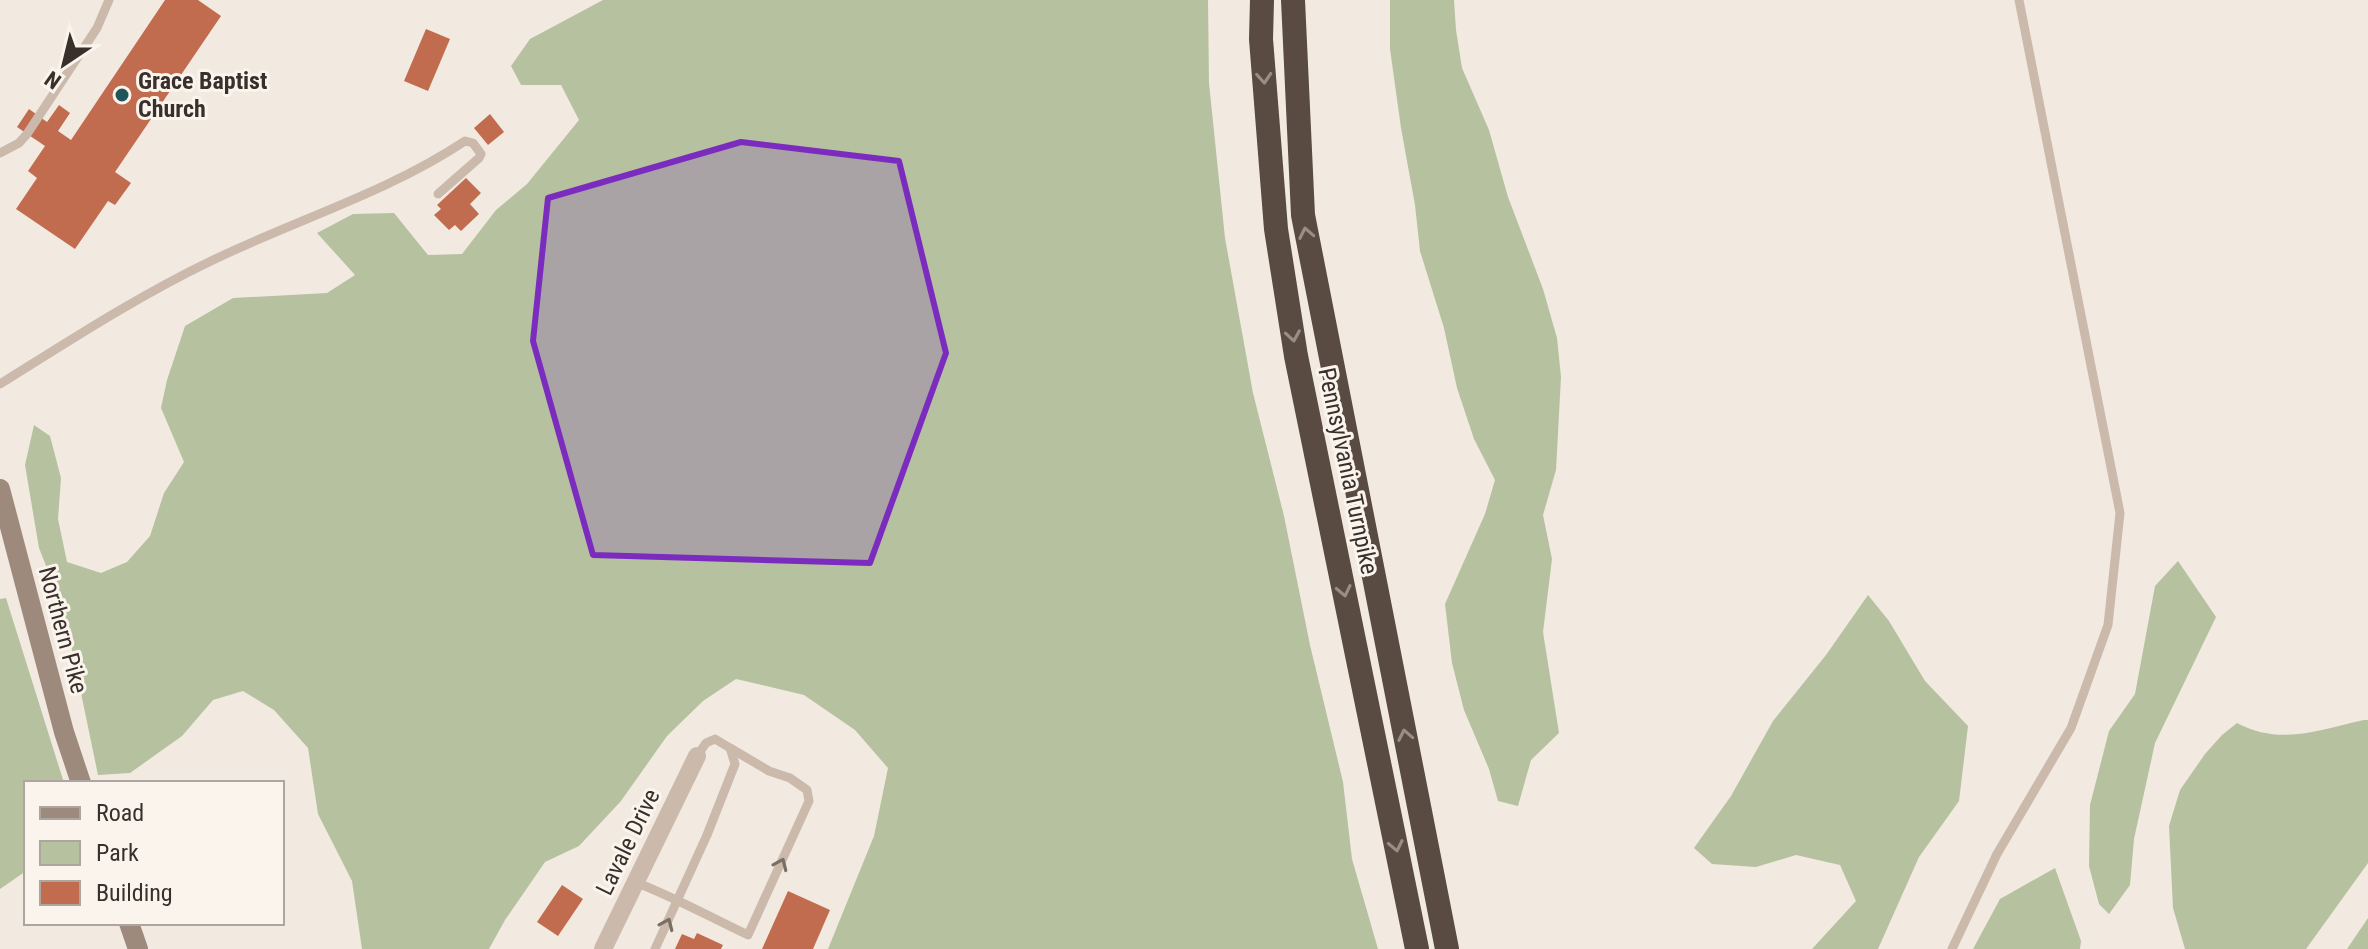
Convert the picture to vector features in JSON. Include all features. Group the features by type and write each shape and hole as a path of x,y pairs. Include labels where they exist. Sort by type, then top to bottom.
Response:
{"highway":[{"name":"Pennsylvania Turnpike","path":"1262,0 1261,39 1276,229 1296,356 1417,949"},
{"name":"Pennsylvania Turnpike","path":"1293,0 1303,215 1447,949"}],"main road":[{"name":"Northern Pike","path":"0,489 60,717 80,781"},
{"path":"130,925 138,949"}],"street":[{"name":"Lavale Drive","path":"603,949 697,756"}],"lane":[{"path":"0,153 19,143 27,134 97,28 109,0"},
{"path":"1952,949 1997,854 2071,728 2108,625 2120,513 2019,0"},
{"path":"0,384 101,322 210,261 415,171 465,141 473,143 481,154 479,158 438,194"},
{"path":"635,882 677,898 696,911 748,935 809,801 807,790 715,739 706,743 697,756"},
{"path":"655,949 707,835 735,764 730,748"}],"highlighted area":[{"path":"741,142 899,161 946,353 870,563 593,555 533,341 548,198"}],"green space":[{"path":"603,0 1208,0 1209,83 1225,238 1253,393 1284,516 1310,645 1343,782 1352,859 1378,949 828,949 874,836 888,768 855,730 804,695 736,679 703,701 667,736 621,801 579,846 545,862 489,949 362,949 352,881 318,814 308,748 274,710 243,691 213,700 182,736 130,773 98,775 64,611 39,548 25,465 34,425 50,436 61,478 58,519 67,562 101,573 127,562 150,536 164,493 184,462 161,408 185,326 233,298 327,293 355,275 317,233 353,214 394,213 428,255 462,254 496,210 527,184 579,120 561,85 521,85 511,66 530,39"},
{"path":"1390,0 1454,0 1462,68 1489,130 1508,197 1543,289 1557,338 1561,377 1556,470 1543,515 1552,559 1543,632 1559,733 1531,760 1518,806 1498,801 1489,769 1464,710 1452,663 1445,604 1485,514 1495,480 1474,439 1457,388 1444,328 1420,251 1390,49"},
{"path":"2178,561 2216,617 2155,743 2134,839 2130,885 2109,914 2099,904 2089,866 2090,805 2109,731 2135,694 2155,586"},
{"path":"1868,595 1889,621 1925,681 1968,726 1959,801 1919,857 1878,949 1812,949 1856,901 1840,865 1796,855 1756,867 1712,864 1694,848 1731,796 1773,721 1826,655"},
{"path":"6,598 63,781 24,781 24,872 0,889 0,599"},
{"path":"2368,720 2368,863 2306,949 2185,949 2173,908 2169,826 2180,790 2205,754 2237,723 2253,730 2284,735"},
{"path":"2055,868 2081,941 2080,949 1973,949 2000,899"},
{"path":"2368,918 2368,949 2347,949"}],"building":[{"path":"165,0 198,0 221,16 115,172 131,183 115,205 108,201 75,249 16,209 37,178 28,171 45,146 17,127 29,109 47,122 59,105 70,113 58,131 71,140"},
{"path":"426,29 450,39 428,91 404,81"},
{"path":"490,114 504,132 488,145 474,128"},
{"path":"466,178 481,193 470,204 479,214 461,231 455,225 449,230 434,215 441,209 437,205"},
{"path":"562,885 583,899 558,936 537,922"},
{"path":"788,891 830,910 813,949 762,949"},
{"path":"697,933 723,945 721,949 675,949 682,934 694,939"}],"place":[{"name":"Grace Baptist Church","path":"122,95"}]}
